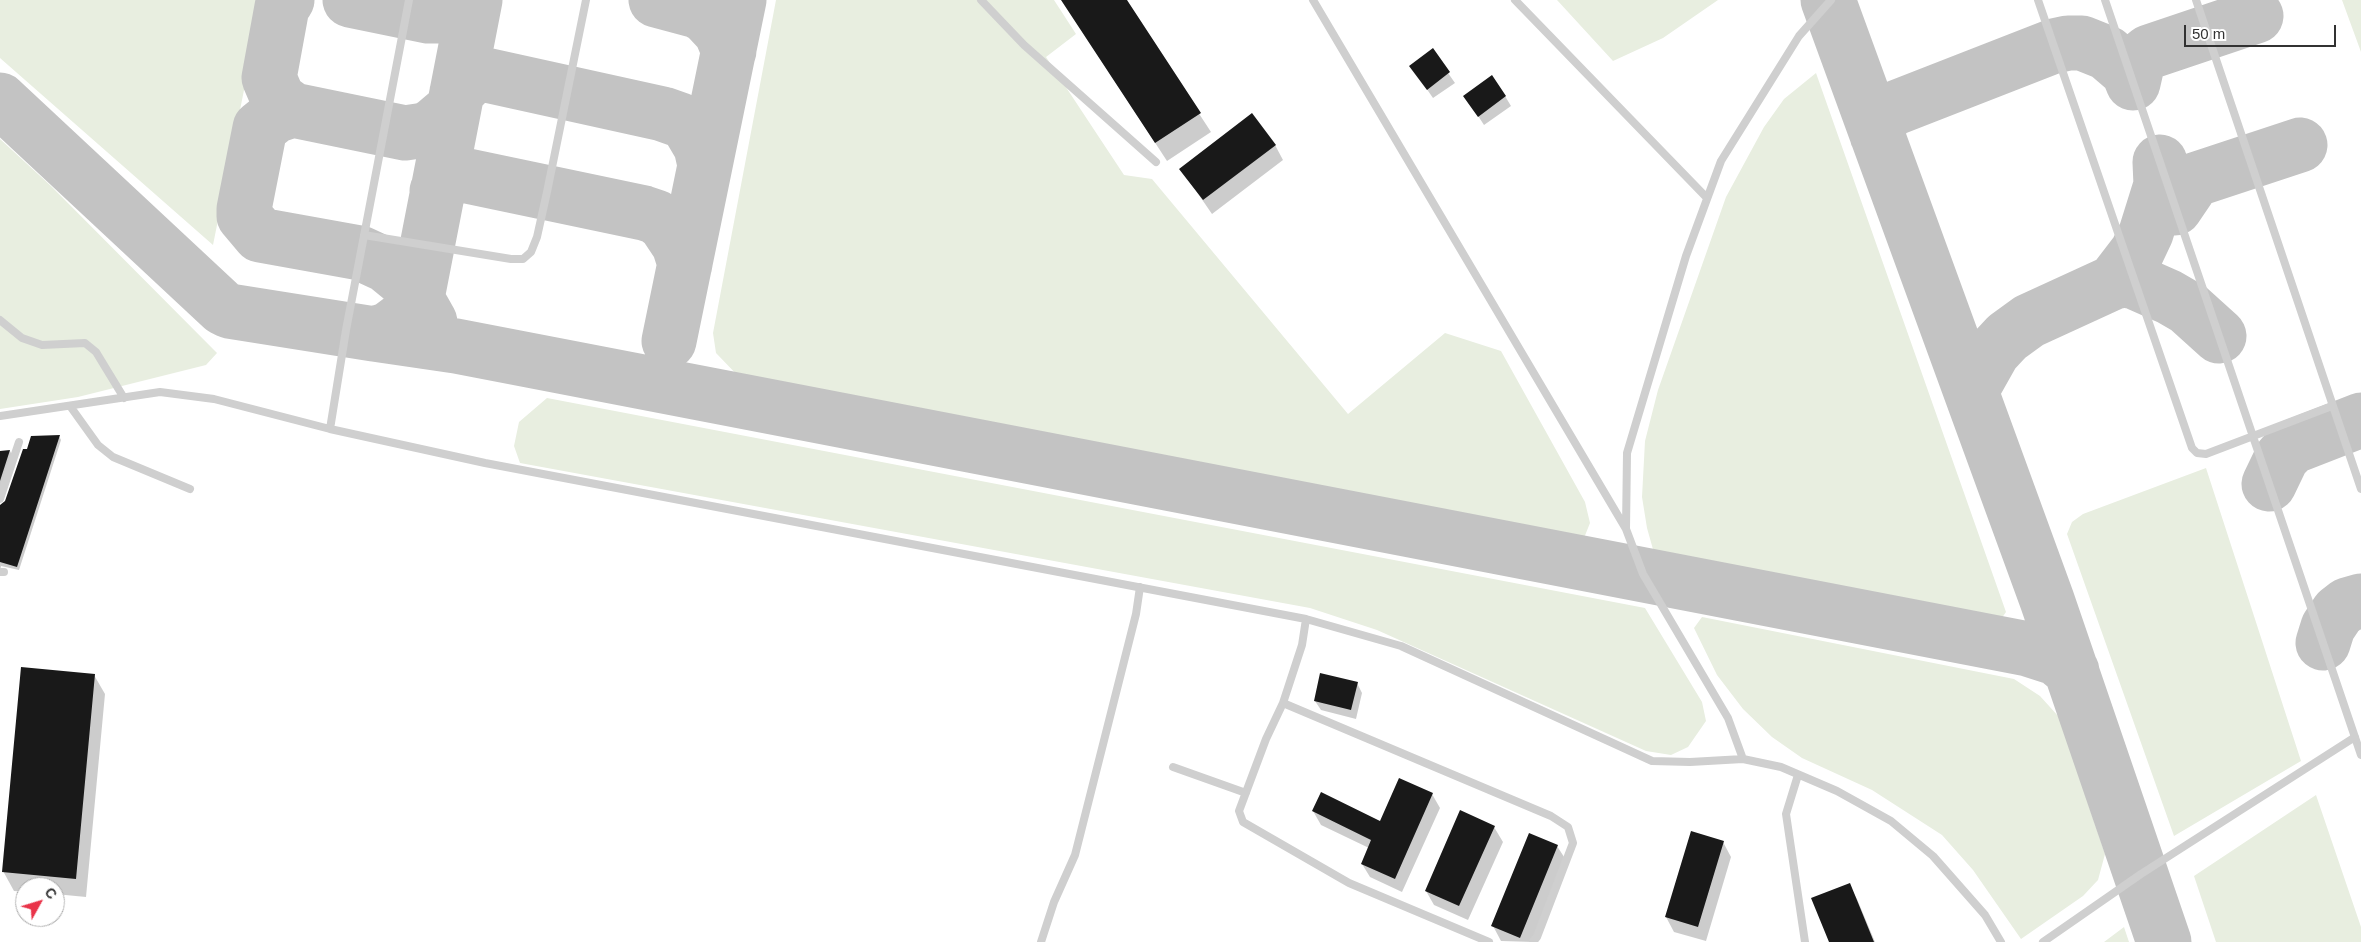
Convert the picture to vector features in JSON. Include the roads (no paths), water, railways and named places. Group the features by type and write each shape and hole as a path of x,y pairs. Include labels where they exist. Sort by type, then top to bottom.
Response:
{"lane":[{"path":"330,429 364,235 409,0"},
{"path":"364,235 511,259 523,259 531,252 537,237 547,192 586,0"},
{"path":"981,0 1024,46 1156,162"},
{"path":"1313,0 1626,529 1643,574 1728,718 1743,759"},
{"path":"1515,0 1707,198"},
{"path":"1626,529 1627,453 1686,256 1707,198 1726,152 1799,36 1831,0"},
{"path":"2038,0 2192,448 2197,453 2206,454 2332,406"},
{"path":"2105,0 2361,755"},
{"path":"2196,0 2361,489"},
{"path":"0,320 22,338 42,345 85,343 96,352 124,398"},
{"path":"0,416 160,392 214,400 330,429 485,463 1306,619 1401,646 1652,761 1690,762 1743,759 1781,768 1837,791 1898,826 1940,863 1986,915 2001,942"},
{"path":"70,406 98,445 113,458 190,489"},
{"path":"0,499 19,442"},
{"path":"1041,942 1054,902 1075,855 1136,614 1140,587"},
{"path":"1306,619 1302,645 1283,703 1266,739 1239,811 1243,822 1349,882 1489,942"},
{"path":"1283,703 1552,816 1568,827 1573,843 1537,937 1533,942"},
{"path":"2043,942 2141,874 2355,737"},
{"path":"1173,767 1246,793"},
{"path":"1798,775 1786,814 1806,942"}]}
